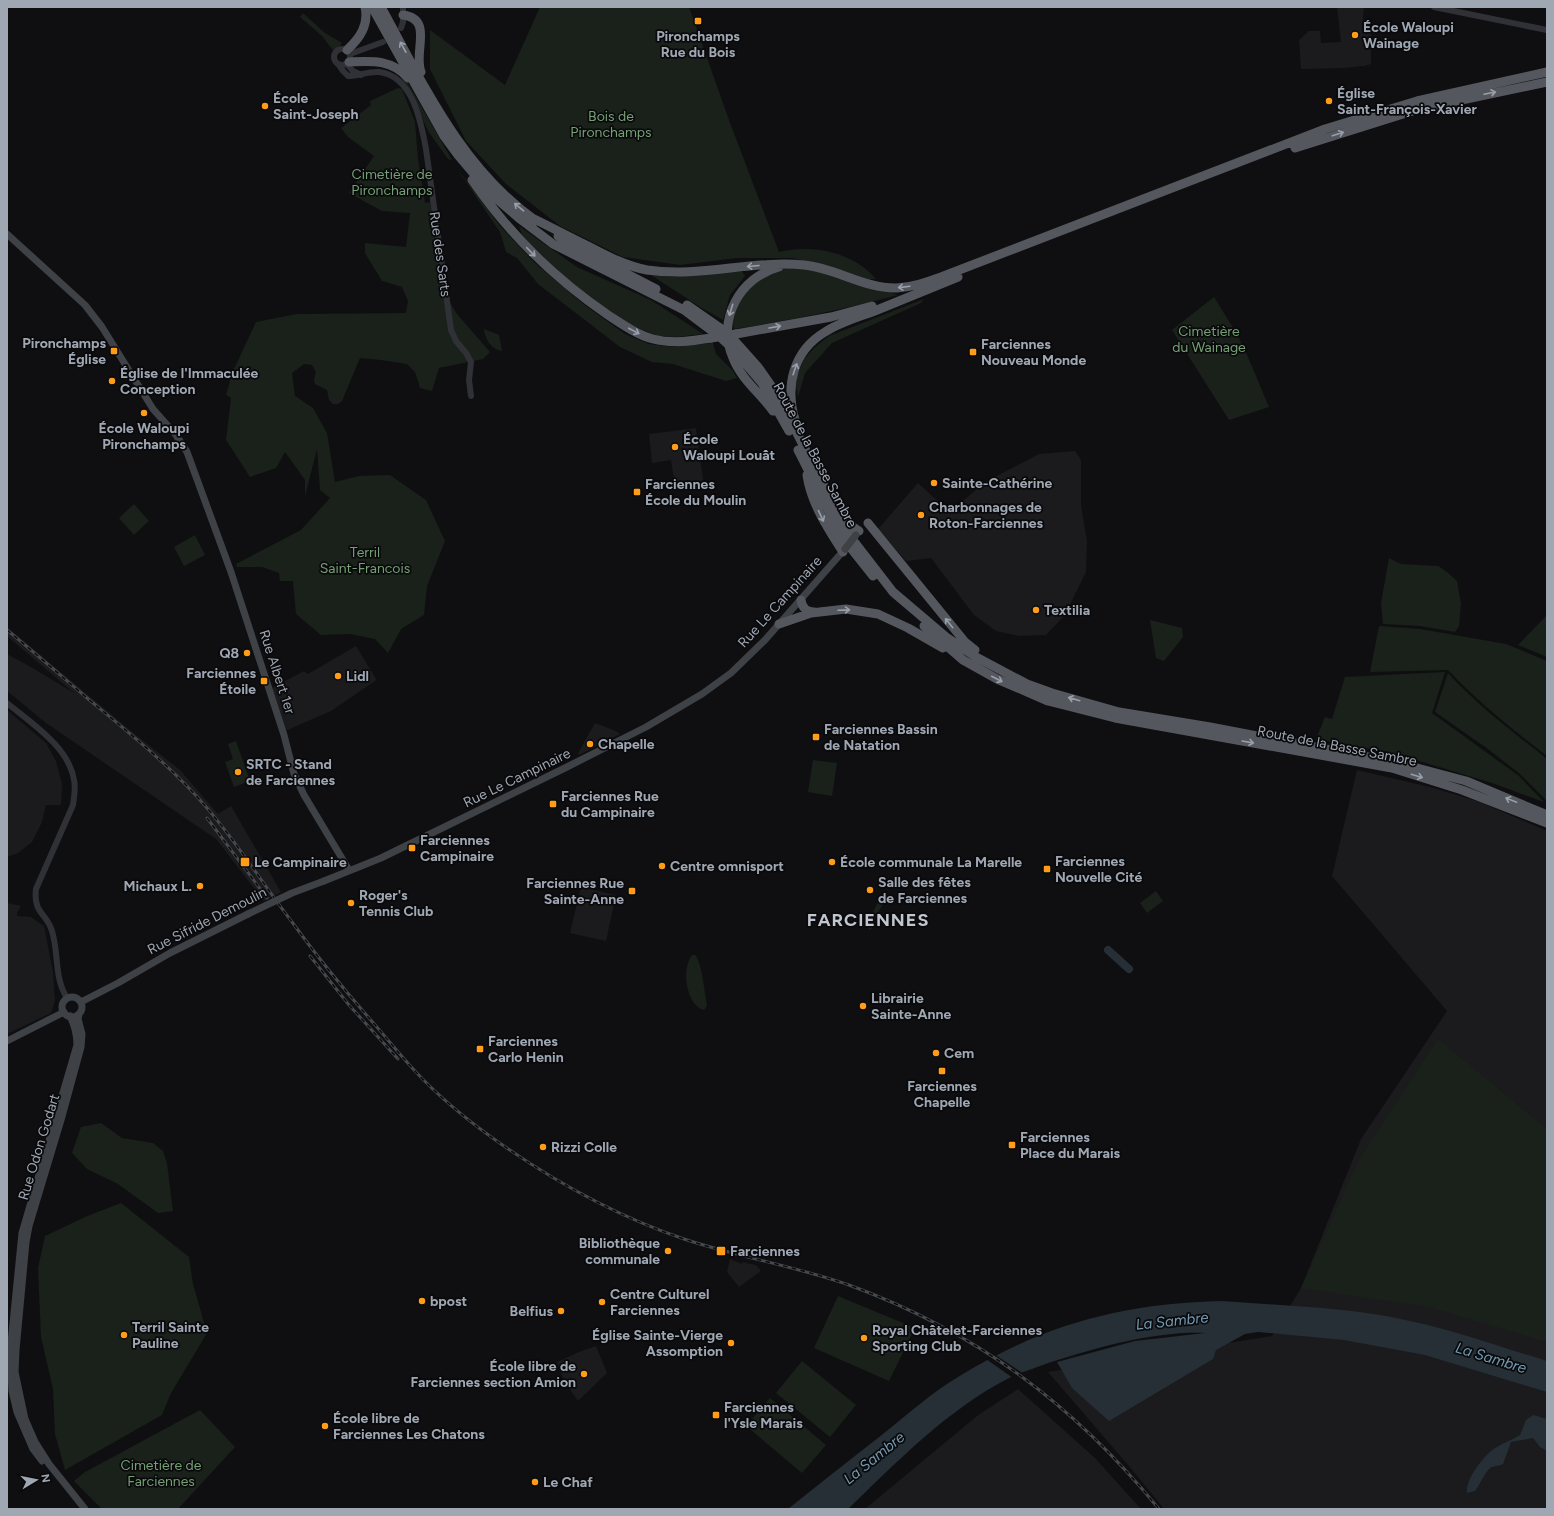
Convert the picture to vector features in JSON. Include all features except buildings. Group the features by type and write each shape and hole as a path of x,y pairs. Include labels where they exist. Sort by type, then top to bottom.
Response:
{"highway":[{"path":"365,7 366,25 348,57 380,61 390,64 400,70 407,77 435,126 444,136"},
{"name":"Route de la Basse Sambre","path":"372,7 444,136 491,194 520,219 553,244 684,310 717,335 735,336 777,394 848,534 893,592 946,637 976,657 1027,684 1052,693 1119,712 1193,728"},
{"name":"Route de la Basse Sambre","path":"381,7 442,117 466,153 495,187 532,218 571,245 686,305 733,349 762,383 786,425 842,537 889,596 963,660 997,679 1048,701 1116,718 1193,728"},
{"path":"403,11 418,21 420,27 418,56 420,70 438,104 442,117"},
{"path":"532,218 620,262 647,270 678,272 773,264 792,264 820,267 862,282 885,287 908,287 941,277 1325,129 1417,101 1547,72"},
{"path":"798,435 790,398 790,389 797,362 806,348 817,338 832,328 935,286 1303,145 1419,109 1547,82"},
{"path":"458,154 473,181 508,226 542,263 581,296 621,324 643,336 653,339 680,342 717,335 735,336 831,317 919,293"},
{"path":"786,425 776,416 767,402 740,372 730,351 727,335 734,303 747,284 765,272 792,264"},
{"path":"806,466 808,484 817,507 826,527 844,551"},
{"path":"815,470 831,488 841,510 858,533"},
{"path":"868,523 965,642 1010,676"},
{"path":"801,600 805,609 810,612 846,609 878,614 908,628 963,660"},
{"path":"779,624 816,612"},
{"path":"1193,728 1210,731"},
{"name":"Route de la Basse Sambre","path":"1210,731 1394,762 1466,781 1547,815"},
{"name":"Route de la Basse Sambre","path":"1210,731 1392,768 1462,790 1547,823"}],"main road":[{"name":"Rue Albert 1er","path":"7,234 68,288 93,315 111,340 153,410 176,435 187,452 196,473 231,572 284,735 294,774 304,795 349,870"},
{"path":"858,533 868,523"},
{"name":"Rue Le Campinaire","path":"349,870 381,858 452,824 652,724 702,694 728,676 779,624 844,551 858,533"},
{"name":"Rue Sifride Demoulin","path":"81,1002 118,984 170,952 292,893 349,870"},
{"path":"75,997 81,1002 82,1009 79,1014 73,1017 67,1014 62,1006 67,998 75,997"},
{"path":"7,1041 67,1014"},
{"name":"Rue Odon Godart","path":"67,1014 76,1031 76,1045 22,1233 10,1353 10,1370 12,1391 17,1412 33,1449 80,1509"},
{"name":"Rue Odon Godart","path":"79,1014 78,1019 82,1034 82,1047 29,1226 26,1242 15,1372 25,1419 35,1442 49,1464 85,1509"}],"street":[{"path":"1434,7 1547,30"},
{"path":"400,28 403,22 403,11"},
{"path":"340,65 348,57 383,42"},
{"path":"340,49 348,57 353,71 361,75 348,76 335,61 334,54 340,49"},
{"name":"Rue des Sarts","path":"361,75 381,72 401,81 420,118 426,149 451,330 456,341 471,362 469,380 471,396"},
{"path":"7,703 58,747 67,759 74,780 75,790 73,805 36,889 35,898 36,905 52,931 61,989 67,998"}],"shaded area":[{"name":"École Waloupi Wainage","path":"1337,7 1364,7 1362,30 1371,31 1371,64 1344,68 1301,69 1299,40 1309,31 1320,31 1321,43 1341,42"},
{"name":"École Waloupi Louât","path":"696,428 703,480 699,483 675,486 671,460 652,463 649,434"},
{"path":"1075,451 1081,460 1081,505 1087,541 1086,572 1065,615 1046,635 1019,636 996,631 974,615 931,558 906,561 878,529 918,483 950,512 985,482 1039,454"},
{"path":"7,627 180,770 218,814 231,806 281,892 264,901 216,839 46,723 7,691 7,654 74,693 7,636"},
{"path":"356,646 376,679 375,681 331,711 288,730 284,729 272,688 304,671 308,674"},
{"path":"7,710 46,743 56,761 62,784 61,805 46,805 42,822 32,842 18,853 7,857"},
{"path":"595,723 620,734 579,755 578,753"},
{"path":"1357,770 1430,787 1480,802 1547,831 1547,1509 1164,1509 1048,1372 1272,1336 1301,1288 1361,1139 1447,1011 1332,876"},
{"path":"581,887 616,895 606,941 570,933"},
{"path":"7,903 21,906 17,916 31,917 44,926 53,972 55,1001 51,1013 7,1034"},
{"path":"730,1259 742,1264 742,1262 756,1265 761,1271 739,1287 727,1272"},
{"name":"École libre de Farciennes section Amion","path":"596,1346 607,1373 578,1401 564,1381 557,1362"},
{"path":"1018,1389 1095,1458 1141,1509 865,1509 977,1416"}],"green space":[{"name":"Bois de Pironchamps","path":"540,7 689,7 729,120 779,252 805,249 832,252 856,262 876,279 868,279 793,258 737,258 680,265 623,257 560,226 506,184 466,141 430,69 430,30 505,85"},
{"path":"303,13 325,33 342,43 335,53 322,36 300,17"},
{"path":"402,79 406,80 452,160 448,159 428,131 408,87"},
{"path":"398,88 402,89 415,122 418,159 425,203 430,202 444,293 457,314 490,352 483,359 439,368 432,391 420,388 415,372 407,364 360,358 342,401 338,404 333,404 329,400 327,390 315,384 314,379 316,372 312,365 304,364 292,373 295,396 313,408 327,433 335,482 359,476 390,475 426,500 445,541 427,586 424,615 401,629 388,653 375,639 350,634 321,635 296,614 293,581 280,581 279,573 262,567 237,567 236,564 301,530 330,498 320,490 317,449 305,496 305,480 285,452 276,468 250,477 226,440 231,398 226,395 233,371 256,322 297,314 406,313 408,301 402,287 382,281 365,253 365,243 406,247 410,213 382,211 349,193 374,156 348,137 341,128 371,105 370,101"},
{"path":"456,167 500,226 535,263 582,303 625,334 649,344 674,347 713,343 716,354 733,371 737,378 726,381 673,364 652,362 620,347 538,284 517,258 506,252 500,232"},
{"path":"519,226 577,267 651,300 703,334 676,337 658,336 626,323 576,288 523,237"},
{"path":"785,267 829,271 898,295 816,314 734,329 731,317 743,292 763,277"},
{"path":"741,270 745,276 730,295 723,320 651,275 673,277"},
{"name":"Cimetière du Wainage","path":"1214,297 1245,350 1269,407 1229,420 1172,330"},
{"path":"924,299 921,303 832,343 805,373 798,397 796,385 797,375 804,359 815,347 829,336"},
{"path":"484,329 499,335 502,351 498,350 489,343"},
{"path":"134,504 149,521 134,535 119,518"},
{"path":"195,535 205,555 184,566 174,547"},
{"path":"1389,558 1401,564 1438,566 1457,581 1461,604 1459,626 1455,632 1420,626 1383,624 1381,603"},
{"path":"1547,615 1547,657 1518,645"},
{"path":"1150,620 1182,628 1183,637 1164,661 1156,658"},
{"path":"1379,626 1420,629 1506,644 1547,661 1547,756 1483,704 1448,670 1370,672"},
{"path":"1445,672 1432,713 1519,776 1544,802 1495,784 1393,753 1316,739 1325,717 1332,719 1345,677"},
{"path":"1448,673 1483,707 1547,759 1547,801 1520,774 1488,749 1435,712"},
{"name":"SRTC - Stand de Farciennes","path":"236,741 250,781 234,787 225,762 233,759 228,744"},
{"path":"813,760 837,763 832,796 808,792"},
{"path":"1156,891 1163,901 1147,913 1140,903"},
{"path":"881,896 886,899 876,916 871,930 863,925 872,914"},
{"path":"692,955 695,955 700,964 707,1006 704,1010 698,1007 693,1001 687,986 687,969"},
{"path":"1438,1039 1547,1129 1547,1342 1429,1307 1301,1288 1359,1160"},
{"path":"101,1123 122,1138 153,1143 163,1151 167,1163 173,1211 158,1213 118,1184 87,1169 72,1153 81,1127"},
{"name":"Terril Sainte Pauline","path":"121,1203 189,1257 193,1284 207,1333 171,1393 162,1415 65,1470 55,1434 53,1389 41,1337 38,1268 45,1236 85,1217"},
{"name":"Royal Châtelet-Farciennes Sporting Club","path":"838,1296 915,1328 889,1381 814,1348"},
{"path":"802,1361 856,1405 830,1437 776,1393"},
{"path":"770,1398 826,1445 802,1473 746,1426"},
{"name":"Cimetière de Farciennes","path":"200,1410 235,1447 178,1509 102,1509 74,1481 85,1472"}],"water":[{"name":"La Sambre","path":"1222,1301 1340,1310 1387,1316 1444,1330 1547,1361 1547,1392 1425,1355 1344,1340 1258,1332 1245,1334 1216,1350 1213,1359 1109,1421 1072,1388 1057,1362 1135,1341 1205,1333 1179,1333 1135,1339 1055,1361 1014,1375 986,1391 965,1405 924,1438 848,1509 788,1509 938,1390 989,1359 1021,1343 1084,1320 1117,1312 1151,1306"},
{"path":"1533,1415 1547,1419 1547,1451 1540,1447 1533,1438 1511,1442 1503,1464 1490,1468 1475,1491 1467,1493 1467,1488 1472,1475 1486,1456 1495,1448 1520,1435 1526,1420"}],"pier":[{"path":"994,1354 1024,1374 1013,1378 986,1359"}],"waterway":[{"path":"1108,950 1129,969"}],"railway":[{"path":"7,630 149,750 179,778 207,808 229,836 322,962 405,1060 443,1098 473,1123 516,1154 562,1183 634,1220 704,1245 829,1278 896,1304 939,1325 981,1349 1020,1375 1057,1404 1092,1436 1126,1471 1159,1509"},
{"path":"207,818 267,898"},
{"path":"310,956 349,1005 398,1059"}],"place":[{"name":"Pironchamps Rue du Bois","path":"698,21"},
{"name":"École Waloupi Wainage","path":"1355,35"},
{"name":"Église Saint-François-Xavier","path":"1329,101"},
{"name":"École Saint-Joseph","path":"265,106"},
{"name":"Pironchamps Église","path":"114,351"},
{"name":"Farciennes Nouveau Monde","path":"973,352"},
{"name":"Église de l'Immaculée Conception","path":"112,381"},
{"name":"École Waloupi Pironchamps","path":"144,413"},
{"name":"École Waloupi Louât","path":"675,447"},
{"name":"Sainte-Cathérine","path":"934,483"},
{"name":"Farciennes École du Moulin","path":"637,492"},
{"name":"Charbonnages de Roton-Farciennes","path":"921,515"},
{"name":"Textilia","path":"1036,610"},
{"name":"Q8","path":"247,653"},
{"name":"Lidl","path":"338,676"},
{"name":"Farciennes Étoile","path":"264,681"},
{"name":"Farciennes Bassin de Natation","path":"816,737"},
{"name":"Chapelle","path":"590,744"},
{"name":"SRTC - Stand de Farciennes","path":"238,772"},
{"name":"Farciennes Rue du Campinaire","path":"553,804"},
{"name":"Farciennes Campinaire","path":"412,848"},
{"name":"Le Campinaire","path":"245,862"},
{"name":"École communale La Marelle","path":"832,862"},
{"name":"Centre omnisport","path":"662,866"},
{"name":"Farciennes Nouvelle Cité","path":"1047,869"},
{"name":"Michaux L.","path":"200,886"},
{"name":"Salle des fêtes de Farciennes","path":"870,890"},
{"name":"Farciennes Rue Sainte-Anne","path":"632,891"},
{"name":"Roger's Tennis Club","path":"351,903"},
{"name":"Librairie Sainte-Anne","path":"863,1006"},
{"name":"Farciennes Carlo Henin","path":"480,1049"},
{"name":"Cem","path":"936,1053"},
{"name":"Farciennes Chapelle","path":"942,1071"},
{"name":"Farciennes Place du Marais","path":"1012,1145"},
{"name":"Rizzi Colle","path":"543,1147"},
{"name":"Bibliothèque communale","path":"668,1251"},
{"name":"Farciennes","path":"721,1251"},
{"name":"bpost","path":"422,1301"},
{"name":"Centre Culturel Farciennes","path":"602,1302"},
{"name":"Belfius","path":"561,1311"},
{"name":"Terril Sainte Pauline","path":"124,1335"},
{"name":"Royal Châtelet-Farciennes Sporting Club","path":"864,1338"},
{"name":"Église Sainte-Vierge Assomption","path":"731,1343"},
{"name":"École libre de Farciennes section Amion","path":"584,1374"},
{"name":"Farciennes l'Ysle Marais","path":"716,1415"},
{"name":"École libre de Farciennes Les Chatons","path":"325,1426"},
{"name":"Le Chaf","path":"535,1482"}],"district":[{"name":"FARCIENNES","path":"868,920"}],"park label":[{"name":"Cimetière de Pironchamps","path":"392,182"},
{"name":"Terril Saint-Francois","path":"365,560"}]}
